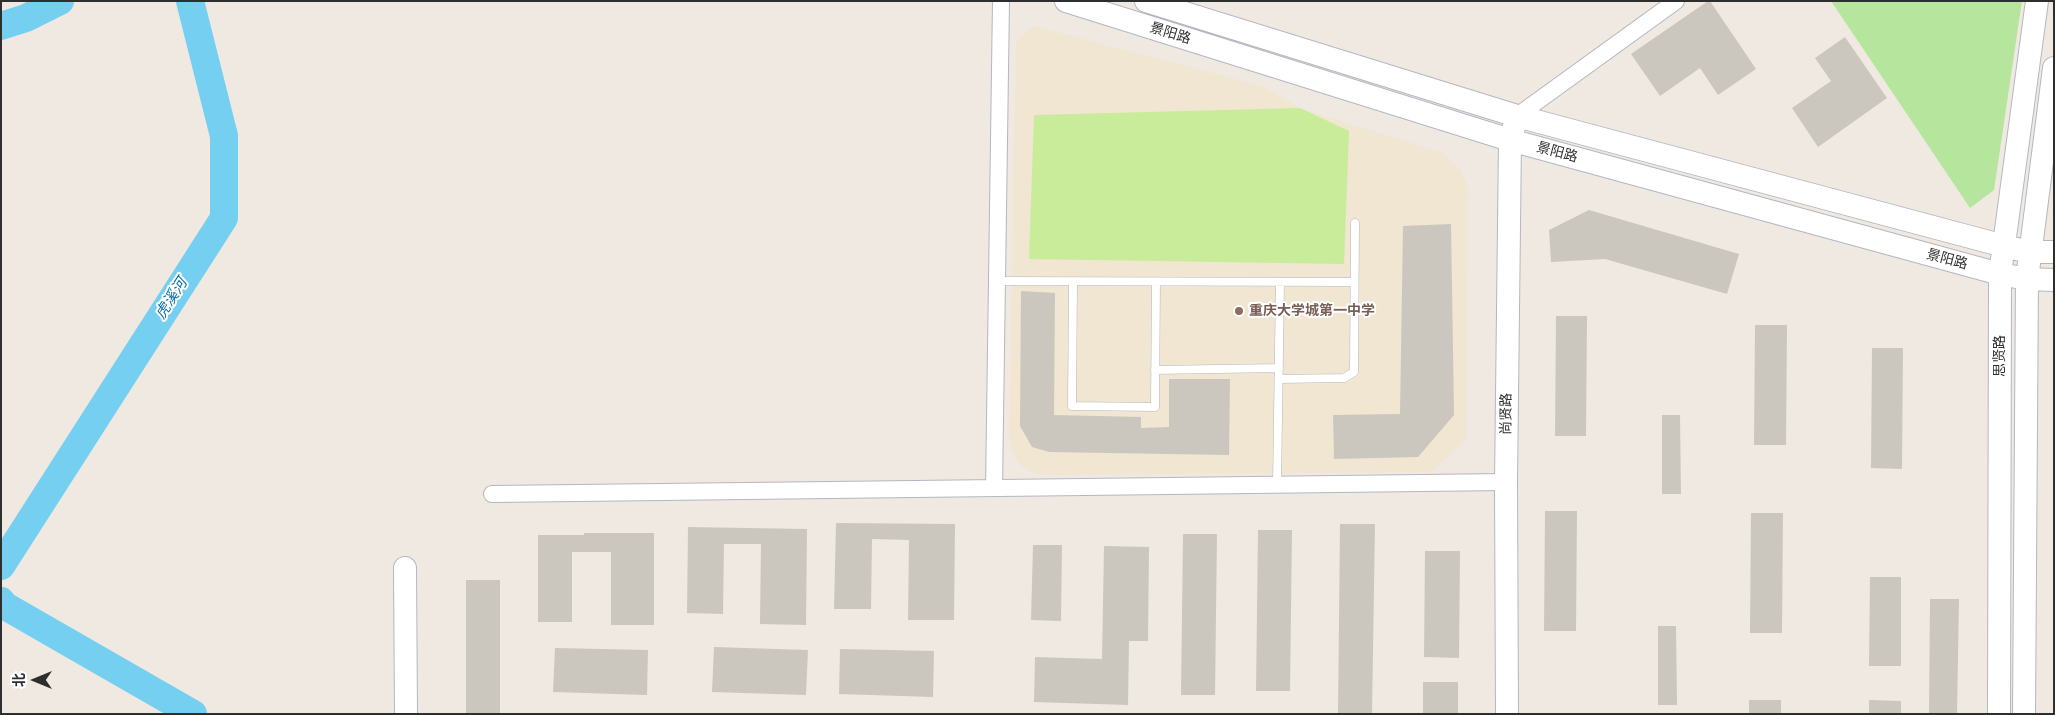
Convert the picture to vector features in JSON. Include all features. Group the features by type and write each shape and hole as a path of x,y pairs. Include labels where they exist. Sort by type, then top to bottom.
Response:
{"main road":[{"name":"景阳路","path":"1066,1 1510,140 2000,274 2027,279 2054,280"},
{"name":"景阳路","path":"1146,1 1517,116 2004,246 2030,252 2054,252"},
{"name":"思贤路","path":"1999,714 2000,274 2037,1"},
{"name":"思贤路","path":"2024,714 2027,279 2054,68"},
{"name":"尚贤路","path":"1507,714 1506,482 1510,140 1517,116"},
{"path":"405,568 406,714"}],"street":[{"path":"994,488 1001,1"},
{"path":"1517,116 1676,1"},
{"path":"492,494 1506,482"}],"lane":[{"path":"1279,379 1344,378 1354,372 1355,223"},
{"path":"997,281 1354,282"},
{"path":"1073,282 1072,406 1155,407 1156,282"},
{"path":"1277,485 1280,282"},
{"path":"1155,370 1279,368"}],"shaded area":[{"name":"重庆大学城第一中学","path":"1034,26 1262,86 1300,108 1443,153 1460,169 1468,187 1466,439 1432,472 1046,475 1030,472 1019,463 1012,451 1009,435 1016,42"}],"green space":[{"path":"1831,1 2022,1 1994,190 1970,208"},
{"path":"1300,108 1349,131 1344,264 1029,259 1034,115"}],"building":[{"path":"1710,1 1756,69 1718,95 1700,68 1660,96 1631,54"},
{"path":"1845,37 1887,98 1818,147 1792,108 1831,81 1815,58"},
{"path":"1589,210 1739,254 1727,294 1605,259 1551,262 1549,230"},
{"path":"1451,224 1454,415 1418,457 1334,459 1333,415 1400,414 1403,226"},
{"path":"1021,291 1055,293 1054,415 1141,417 1141,428 1169,427 1169,379 1230,379 1229,455 1049,452 1032,447 1020,426"},
{"path":"1556,316 1587,316 1586,436 1555,436"},
{"path":"1755,325 1787,325 1786,445 1754,445"},
{"path":"1872,348 1903,348 1902,469 1871,468"},
{"path":"1662,415 1680,415 1681,494 1662,494"},
{"path":"1545,511 1577,511 1576,631 1544,631"},
{"path":"1751,513 1783,513 1782,633 1750,633"},
{"path":"836,523 955,524 954,620 908,620 909,540 872,539 871,609 834,609"},
{"path":"1340,524 1375,524 1372,714 1338,714"},
{"path":"688,527 807,529 806,625 760,624 761,544 724,544 723,614 687,613"},
{"path":"1258,530 1292,530 1290,691 1256,691"},
{"path":"584,533 654,533 654,625 611,625 611,552 572,552 572,622 538,622 538,535 584,535"},
{"path":"1183,534 1217,534 1215,695 1181,695"},
{"path":"1033,545 1062,545 1061,621 1031,620"},
{"path":"1104,546 1149,547 1148,641 1129,641 1128,705 1034,702 1035,657 1102,659"},
{"path":"1425,551 1460,551 1459,658 1424,657"},
{"path":"1870,577 1901,577 1901,666 1869,666"},
{"path":"466,580 500,580 500,714 466,714"},
{"path":"1930,599 1959,599 1957,714 1929,714"},
{"path":"1658,626 1676,626 1677,705 1658,705"},
{"path":"714,647 808,650 806,695 712,692"},
{"path":"555,648 648,650 647,695 553,692"},
{"path":"840,649 934,651 933,697 839,694"},
{"path":"1423,682 1458,682 1458,714 1423,714"},
{"path":"1749,700 1781,700 1781,714 1749,714"},
{"path":"1869,700 1901,701 1901,714 1869,714"}],"waterway":[{"name":"虎溪河","path":"1,26 26,18 60,1"},
{"name":"虎溪河","path":"1,566 224,218 224,136 190,1"},
{"name":"虎溪河","path":"1,601 5,606 193,714"}],"place":[{"name":"重庆大学城第一中学","path":"1239,311"}]}
